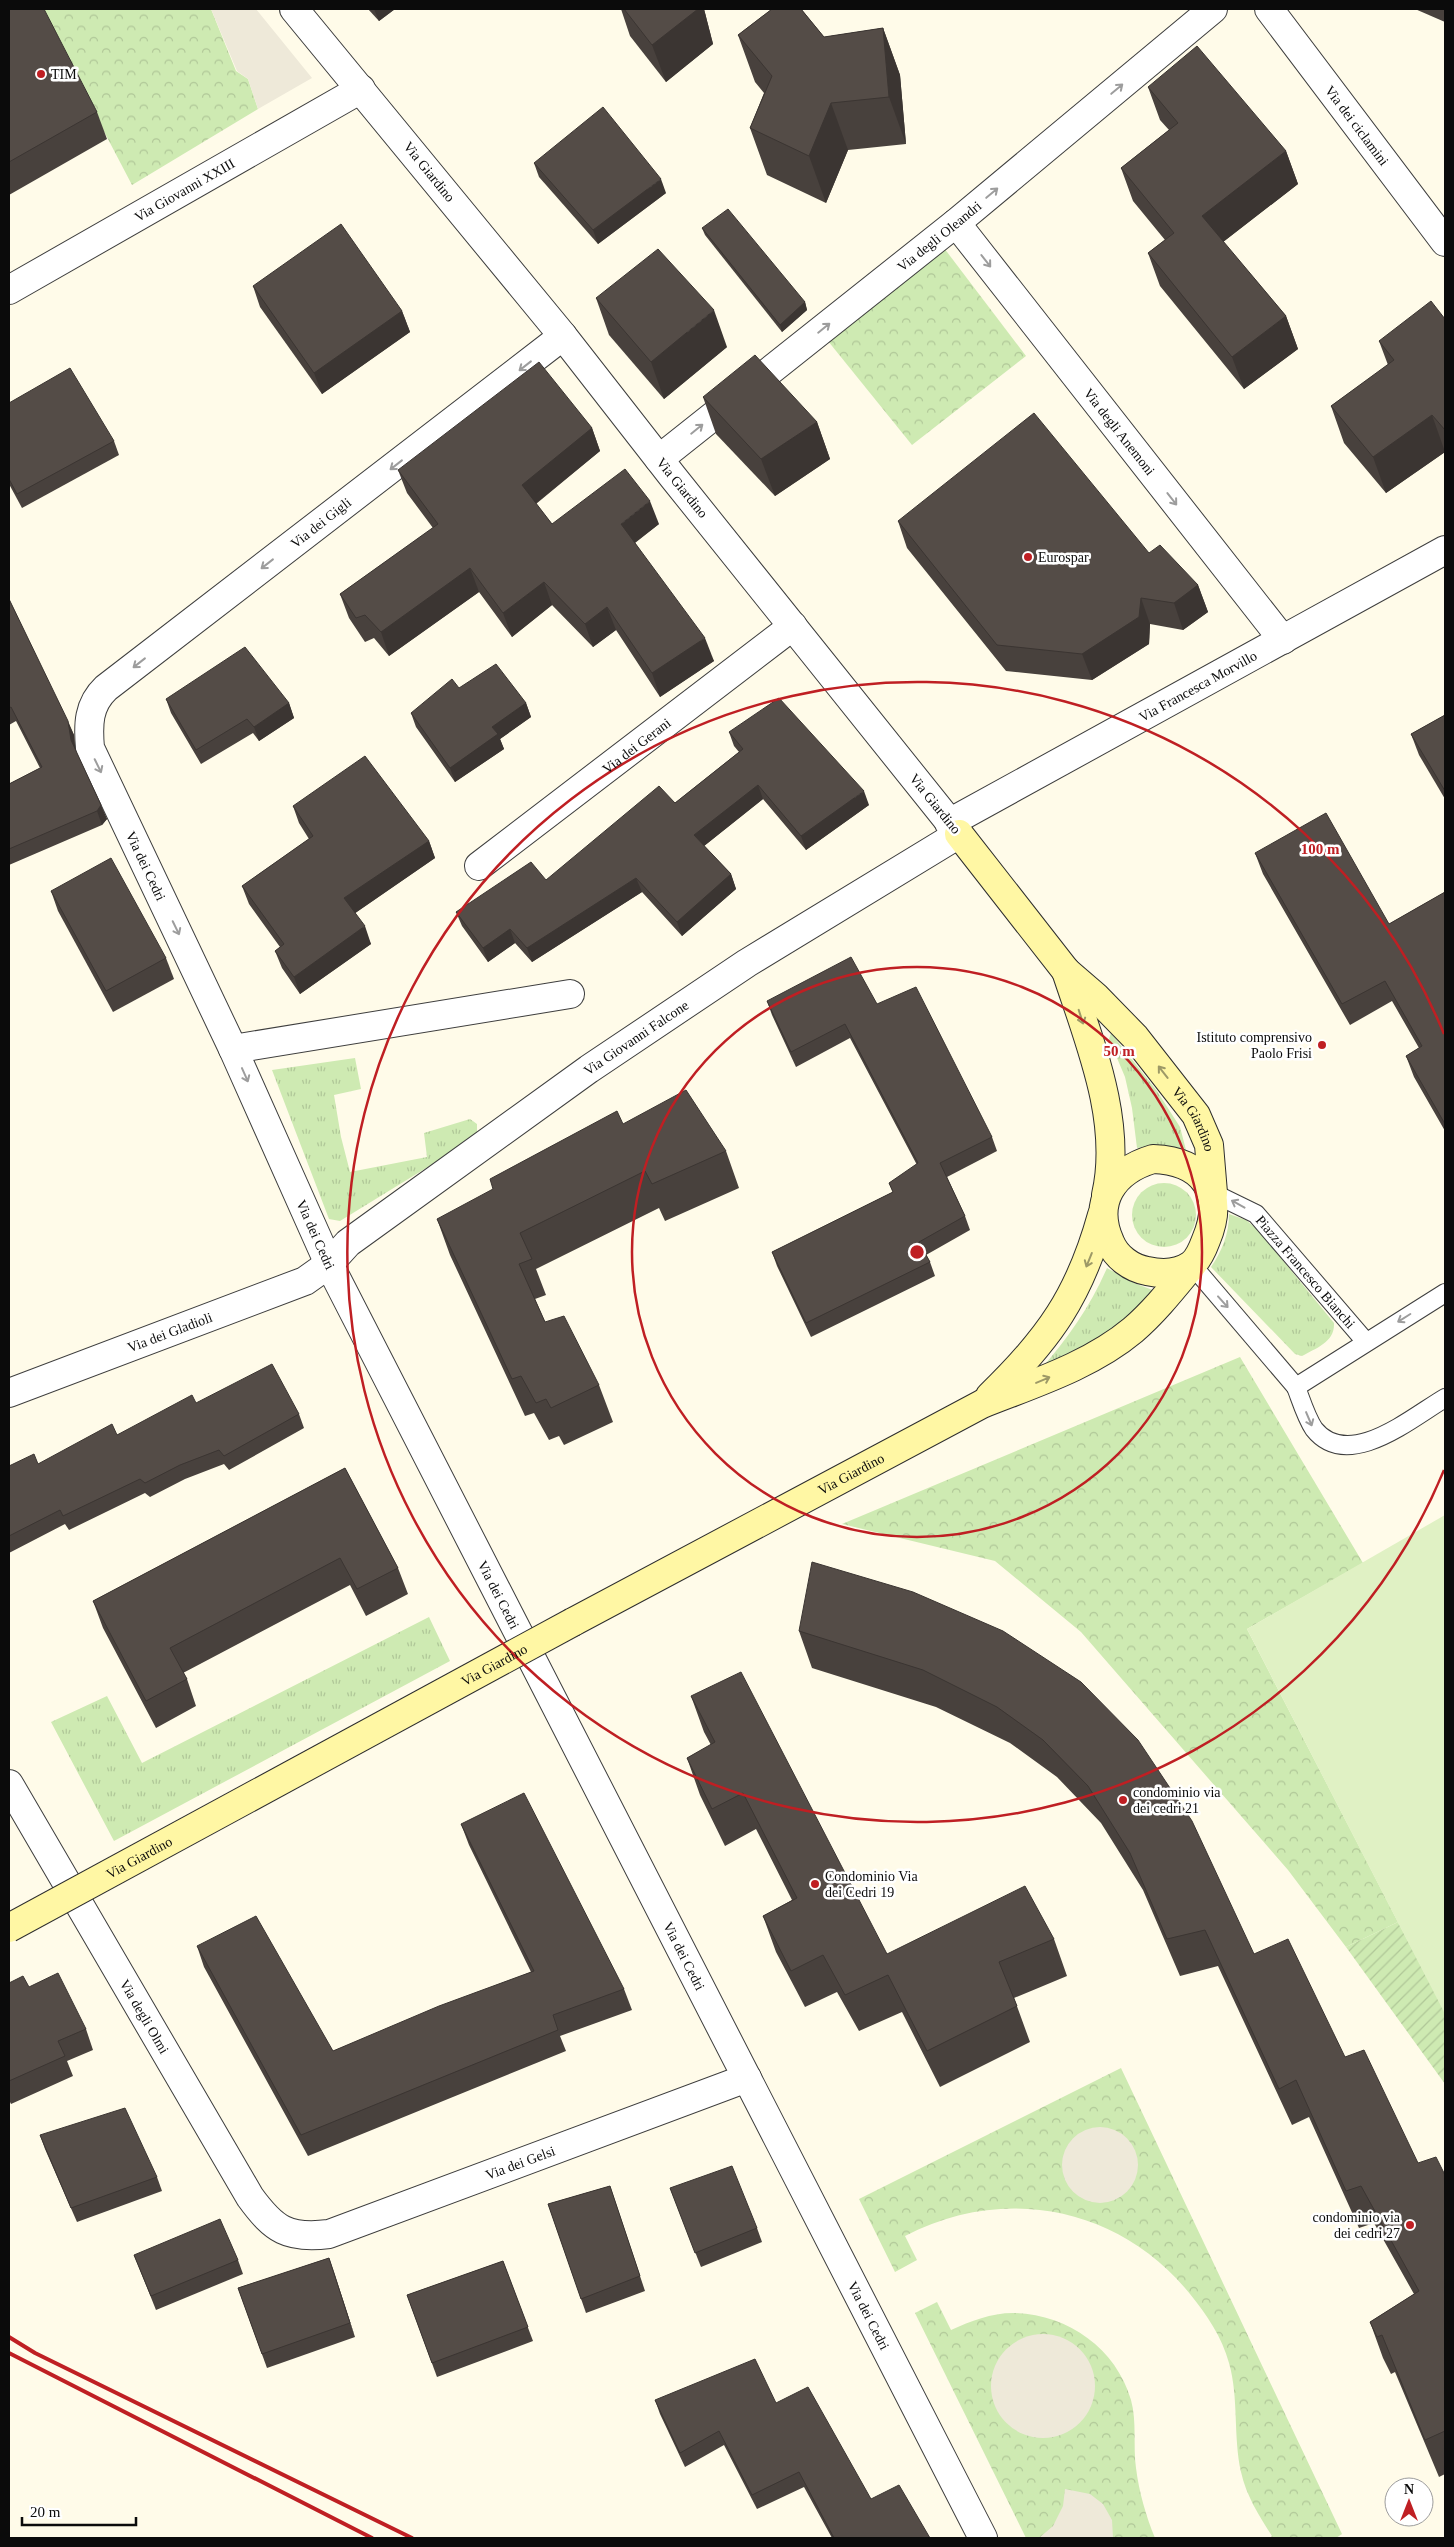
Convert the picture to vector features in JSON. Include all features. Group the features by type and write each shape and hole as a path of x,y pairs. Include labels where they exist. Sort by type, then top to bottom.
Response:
{"street":[{"name":"Via Giardino","path":"9,1928 573,1622 982,1404 1062,1371 1117,1342 1151,1313 1192,1265 1202,1250 1209,1233 1213,1193 1211,1151 1205,1132 1196,1116 1135,1037 1101,1002 1066,971 659,459 564,336 294,9"},
{"name":"Via degli Oleandri","path":"659,459 956,223 1213,9"},
{"name":"Via dei ciclamini","path":"1268,9 1445,242"},
{"name":"Via Giovanni XXIII","path":"9,290 361,89"},
{"name":"Via degli Anemoni","path":"956,223 1283,640"},
{"name":"Via dei Gigli","path":"88,719 98,695 106,688 564,336"},
{"name":"Via Francesca Morvillo","path":"954,828 1445,550"},
{"name":"Via dei Gerani","path":"479,866 793,626"},
{"name":"Via dei Cedri","path":"88,719 90,748 94,758 233,1049 329,1264 983,2538"},
{"name":"Via Giovanni Falcone","path":"329,1264 348,1243 589,1069 954,828"},
{"name":"Via Giardino","path":"1066,971 1088,1041 1107,1116 1110,1178 1104,1207 1104,1231 1112,1248 1124,1261 1140,1270 1158,1274 1174,1272 1192,1265"},
{"path":"233,1049 570,994"},
{"name":"Via Giardino","path":"982,1404 1034,1351 1067,1304 1091,1254 1110,1188 1120,1175 1136,1164 1153,1159 1172,1160 1189,1166 1204,1178 1213,1193"},
{"name":"Via dei Gladioli","path":"9,1393 305,1281 329,1264"},
{"name":"Via degli Olmi","path":"9,1784 250,2197 275,2227 293,2235"},
{"name":"Via dei Gelsi","path":"293,2235 329,2234 747,2078"}],"lane":[{"name":"Piazza Francesco Bianchi","path":"1213,1193 1256,1214 1366,1342"},
{"path":"1192,1265 1296,1387 1312,1426 1330,1443 1341,1446 1354,1446 1379,1437 1445,1398"},
{"name":"Piazza Francesco Bianchi","path":"1296,1387 1445,1293"}],"green space":[{"path":"40,9 211,9 236,71 248,79 258,109 132,185"},
{"path":"944,248 1026,356 912,445 828,341"},
{"path":"1111,1033 1157,1091 1180,1127 1186,1150 1164,1145 1137,1148 1132,1108 1125,1077 1109,1039"},
{"path":"355,1058 361,1089 334,1095 341,1137 350,1172 427,1157 424,1133 470,1119 477,1124 477,1133 457,1149 340,1221 329,1219 272,1070"},
{"path":"1164,1183 1182,1189 1190,1197 1196,1215 1190,1233 1182,1241 1164,1247 1146,1241 1138,1233 1132,1215 1138,1197 1146,1189"},
{"path":"1229,1214 1246,1220 1258,1230 1334,1323 1331,1335 1324,1344 1302,1356 1295,1354 1211,1267 1224,1242"},
{"path":"1107,1268 1134,1283 1158,1292 1132,1325 1041,1369 1078,1322"},
{"path":"1240,1357 1363,1563 1247,1629 1398,1922 1346,1947 1288,1870 1081,1632 995,1561 842,1524"},
{"path":"1445,1515 1445,2014 1247,1629"},
{"path":"429,1617 450,1661 114,1841 51,1722 107,1696 142,1763"},
{"path":"1398,1922 1445,2012 1445,2084 1346,1947"},
{"path":"1121,2068 1342,2534 1336,2538 1270,2538 1272,2536 1258,2513 1243,2481 1237,2445 1232,2376 1226,2353 1218,2335 1190,2294 1162,2264 1130,2241 1095,2224 1058,2213 1020,2209 981,2211 943,2220 905,2236 917,2260 895,2272 859,2199"},
{"path":"937,2302 951,2330 997,2314 1033,2315 1070,2327 1087,2337 1101,2350 1114,2365 1124,2381 1131,2400 1134,2417 1137,2477 1143,2504 1155,2538 1026,2538 915,2313"}],"shaded area":[{"path":"211,9 256,9 312,78 258,109 248,79 237,71"},
{"path":"1100,2127 1114,2130 1127,2138 1135,2151 1138,2165 1135,2179 1127,2192 1114,2200 1100,2203 1086,2200 1073,2192 1065,2179 1062,2165 1065,2151 1073,2138 1086,2130"},
{"path":"1043,2334 1063,2338 1080,2349 1091,2366 1095,2386 1091,2406 1080,2423 1063,2434 1043,2438 1023,2434 1006,2423 995,2406 991,2386 995,2366 1006,2349 1023,2338"},
{"path":"1065,2489 1090,2494 1103,2504 1112,2520 1113,2538 1039,2538 1053,2526 1063,2506"}],"building":[{"name":"TIM","path":"9,9 44,9 97,112 9,162"},
{"path":"624,9 698,9 652,45"},
{"path":"772,9 801,9 824,37 883,28 889,97 831,103 809,156 750,128 772,76 738,35"},
{"path":"1197,46 1286,151 1202,216 1286,316 1232,357 1148,253 1174,233 1121,168 1178,123 1148,87"},
{"path":"603,107 661,179 593,230 534,163"},
{"path":"728,209 805,302 780,325 702,228"},
{"path":"341,224 402,311 314,373 253,286"},
{"path":"658,249 714,310 651,362 596,298"},
{"path":"1431,301 1445,319 1445,430 1432,415 1373,457 1331,406 1394,360 1379,341"},
{"path":"755,355 817,422 761,459 703,397"},
{"path":"539,362 592,428 522,485 552,524 625,469 650,501 621,524 705,638 652,673 607,607 585,624 544,582 503,613 470,568 381,632 365,615 356,618 340,594 438,524 398,470"},
{"path":"70,368 114,441 17,494 9,479 9,403"},
{"name":"Eurospar","path":"1034,413 1149,553 1160,545 1198,585 1174,603 1141,598 1139,617 1082,654 997,645 898,521"},
{"path":"9,599 68,721 71,740 101,805 97,811 9,849 9,784 42,767 11,707 9,708"},
{"path":"245,647 289,703 254,727 247,719 196,750 166,699"},
{"path":"496,664 526,703 492,727 498,734 450,768 411,713 452,679 459,688"},
{"path":"779,698 864,791 801,836 758,785 694,835 731,874 677,922 636,878 527,948 510,929 483,948 456,912 531,862 546,880 659,786 675,803 743,749 729,732"},
{"path":"1445,715 1445,791 1411,734"},
{"path":"365,756 429,841 344,898 365,926 294,977 275,951 284,944 242,886 313,836 293,806"},
{"path":"1326,813 1389,924 1445,892 1445,1124 1406,1056 1422,1046 1385,981 1342,1004 1255,853"},
{"path":"111,858 166,958 106,991 51,891"},
{"path":"851,957 877,1004 916,987 992,1137 940,1163 965,1216 919,1242 930,1262 806,1323 772,1252 893,1192 889,1183 918,1163 845,1024 791,1052 767,1001"},
{"path":"686,1090 726,1151 652,1184 645,1171 520,1233 532,1259 519,1264 545,1322 564,1316 599,1385 551,1408 546,1399 536,1403 521,1376 512,1379 437,1219 493,1189 490,1179 617,1111 623,1124"},
{"path":"272,1364 299,1414 224,1456 219,1450 180,1465 145,1483 140,1479 63,1516 60,1510 9,1536 9,1466 34,1454 38,1464 112,1424 117,1435 192,1395 196,1403"},
{"path":"345,1468 398,1568 357,1589 340,1558 170,1648 187,1679 146,1701 93,1601"},
{"path":"812,1562 913,1592 1003,1631 1081,1682 1138,1740 1192,1821 1254,1954 1288,1939 1345,2057 1364,2050 1418,2163 1436,2157 1445,2175 1445,2431 1425,2440 1382,2335 1377,2337 1370,2322 1419,2291 1361,2186 1346,2191 1296,2080 1279,2089 1205,1930 1167,1939 1130,1853 1088,1786 1043,1740 997,1707 923,1670 799,1631"},
{"name":"Condominio Via dei Cedri 19","path":"741,1672 887,1954 1025,1886 1054,1939 999,1962 1017,2006 927,2051 888,1975 845,1995 823,1955 791,1971 763,1916 797,1898 743,1793 712,1809 687,1758 715,1742 691,1696"},
{"path":"524,1793 624,1989 553,2015 558,2030 301,2135 197,1946 256,1916 333,2051 439,2006 534,1971 461,1824"},
{"path":"58,1973 86,2029 58,2041 65,2056 9,2081 9,1983 23,1976 29,1987"},
{"path":"125,2108 157,2177 71,2208 40,2135"},
{"path":"732,2166 757,2228 695,2253 670,2188"},
{"path":"610,2186 640,2276 581,2299 548,2204"},
{"path":"220,2219 238,2260 151,2296 134,2255"},
{"path":"329,2258 350,2323 262,2354 238,2288"},
{"path":"503,2261 528,2327 432,2363 407,2295"},
{"path":"755,2359 776,2403 808,2387 871,2499 899,2485 930,2538 834,2538 799,2472 752,2495 719,2431 680,2453 655,2400"}],"railway":[{"path":"9,2337 35,2353 412,2538"},
{"path":"9,2353 372,2538"}],"place":[{"name":"TIM","path":"41,74"},
{"name":"Eurospar","path":"1028,557"},
{"name":"Istituto comprensivo Paolo Frisi","path":"1322,1045"},
{"name":"condominio via dei cedri 21","path":"1123,1800"},
{"name":"Condominio Via dei Cedri 19","path":"815,1884"},
{"name":"condominio via dei cedri 27","path":"1410,2225"}]}
